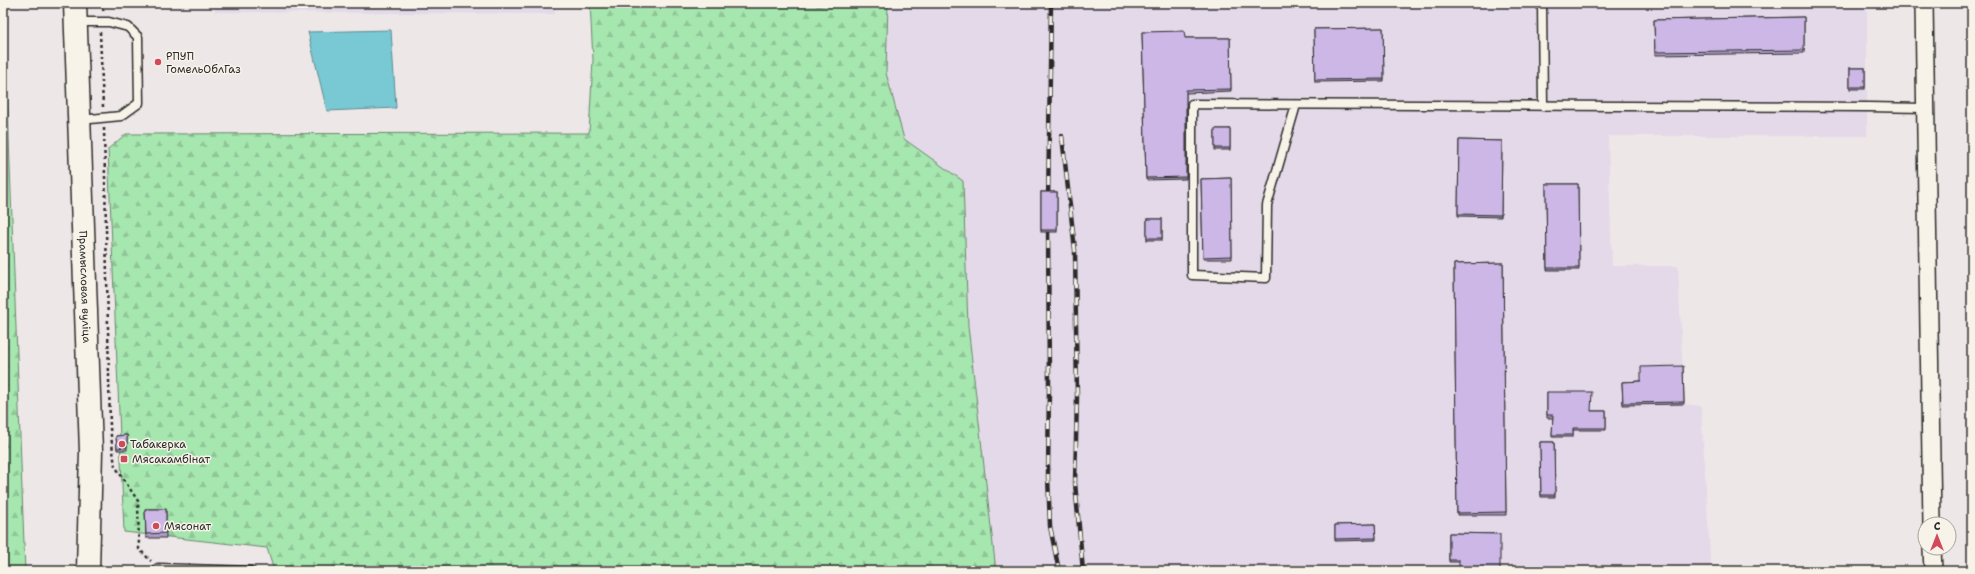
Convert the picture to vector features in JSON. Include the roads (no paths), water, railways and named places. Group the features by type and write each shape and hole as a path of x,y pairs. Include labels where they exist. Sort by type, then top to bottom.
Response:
{"main road":[{"name":"Прамысловая вуліца","path":"76,12 91,450 88,571"}],"street":[{"path":"1924,3 1924,108 1932,516"},
{"path":"1932,556 1933,571"}],"lane":[{"path":"1542,3 1543,106"},
{"path":"76,12 101,22 128,27 138,37 139,102 121,116 103,119 80,120"},
{"path":"1296,105 1267,205 1266,278 1192,275 1192,104 1924,108"},
{"path":"158,570 251,571"}],"water":[{"path":"391,30 396,108 327,111 308,32"}],"railway":[{"path":"1048,204 1051,3"},
{"path":"1062,136 1075,250 1077,397 1075,483 1083,571"},
{"path":"1048,222 1048,476 1050,526 1059,571"}],"place":[{"name":"РПУП ГомельОблГаз","path":"158,62"},
{"name":"Табакерка","path":"122,444"},
{"name":"Мясакамбінат","path":"124,459"},
{"name":"Мясонат","path":"156,526"}]}
